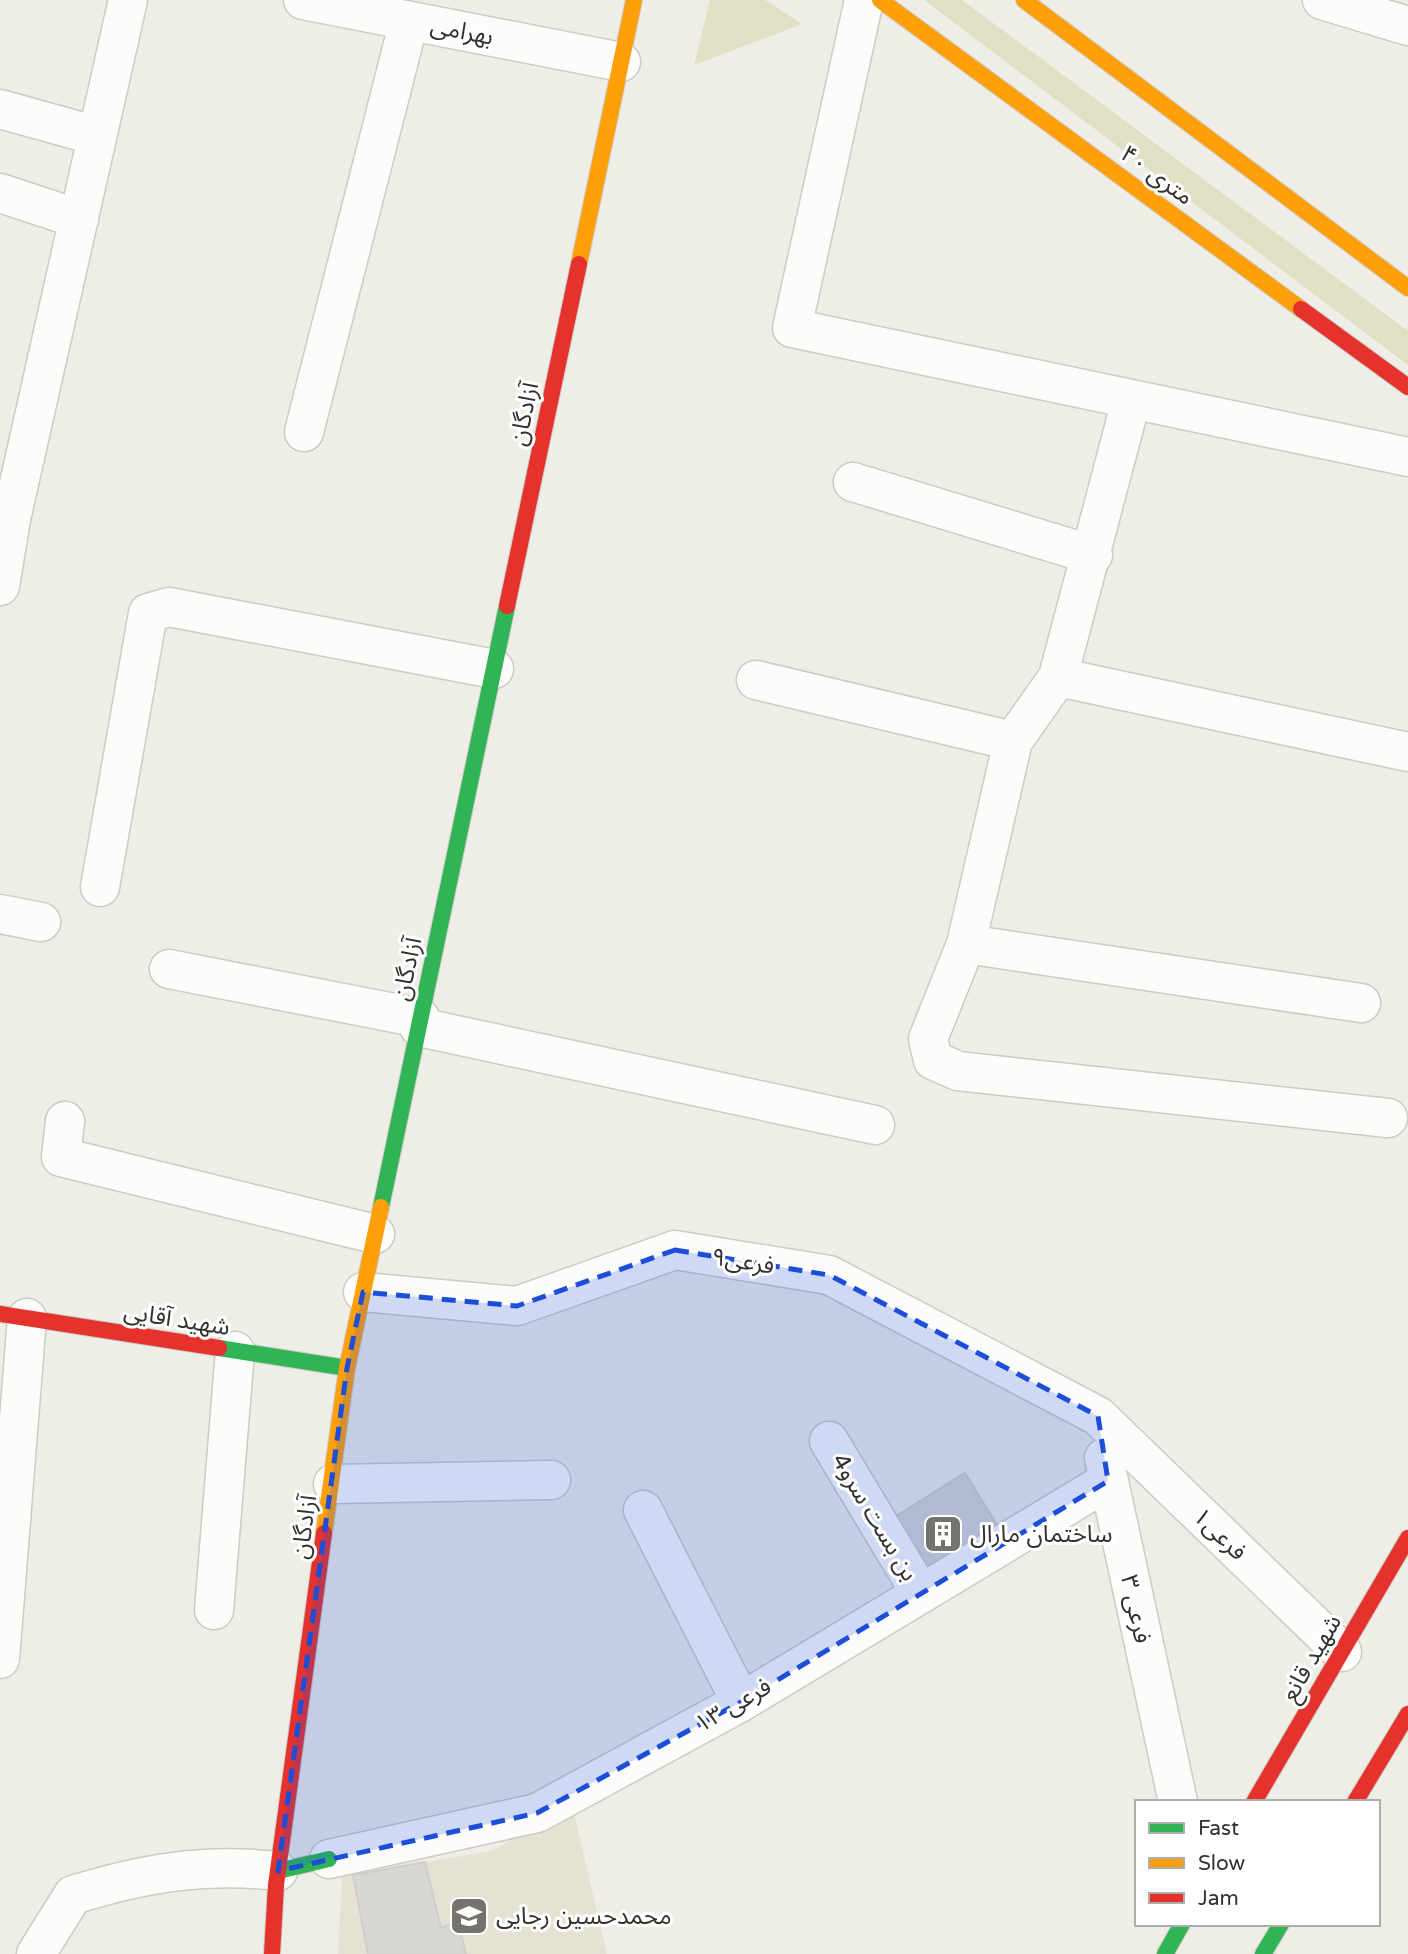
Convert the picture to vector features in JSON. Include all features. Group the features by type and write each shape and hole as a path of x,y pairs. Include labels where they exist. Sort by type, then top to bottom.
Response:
{"main road":[{"name":"آزادگان","path":"272,1954 278,1871 347,1368 634,0"},
{"name":"۴۰ متری","path":"880,0 1408,387"},
{"path":"1024,0 1408,288"},
{"name":"شهید آقایی","path":"13,1316 347,1368"},
{"name":"شهید قانع","path":"1255,1800 1408,1538"},
{"path":"1356,1800 1408,1714"},
{"path":"278,1871 330,1859"},
{"path":"1165,1954 1181,1926"},
{"path":"1263,1954 1280,1926"}],"street":[{"path":"1,568 128,0"},
{"name":"بهرامی","path":"303,0 621,62"},
{"path":"864,0 792,328 1408,457"},
{"path":"1322,0 1408,26"},
{"path":"304,432 409,20"},
{"path":"0,109 97,136"},
{"path":"0,193 79,219"},
{"path":"1131,401 1093,555 1058,677 1013,741 966,944 928,1039 933,1060 958,1071 1388,1118"},
{"path":"853,482 1093,555"},
{"path":"100,887 148,613 169,607 494,669"},
{"path":"1058,677 1408,752"},
{"path":"756,680 1013,741"},
{"path":"0,914 41,922"},
{"path":"966,944 1360,1003"},
{"path":"169,969 876,1125"},
{"path":"65,1121 61,1157 375,1234"},
{"name":"فرعی۹","path":"363,1292 517,1306 675,1250 828,1275 1098,1416"},
{"path":"0,1659 13,1316"},
{"path":"214,1611 235,1351"},
{"name":"فرعی ۳","path":"1098,1416 1108,1481 1178,1800"},
{"name":"فرعی۱","path":"1098,1416 1342,1652"},
{"name":"بن بست سرو4","path":"829,1441 920,1594"},
{"path":"333,1484 551,1479"},
{"name":"فرعی ۱۳","path":"330,1859 537,1813 741,1702 1108,1481"},
{"path":"643,1510 741,1702"},
{"path":"36,1954 73,1895 127,1878 226,1866 278,1871"}],"highlighted area":[{"path":"675,1250 829,1275 1098,1416 1108,1481 741,1702 537,1813 278,1871 347,1368 363,1292 517,1306"}],"shaded area":[{"name":"محمدحسین رجایی","path":"573,1809 607,1954 338,1954 342,1877 491,1851"}],"green space":[{"path":"710,0 765,0 802,24 694,65"},
{"path":"924,0 962,0 1408,331 1408,365"}],"building":[{"name":"ساختمان مارال","path":"965,1473 1007,1541 921,1594 880,1526"},
{"path":"425,1862 441,1928 458,1921 466,1954 368,1954 353,1875"}],"traffic: fast":[{"path":"381,1207 507,606"},
{"path":"219,1348 347,1368"},
{"path":"278,1871 329,1859"},
{"path":"1165,1954 1181,1926"},
{"path":"1263,1954 1280,1926"}],"traffic: slow":[{"path":"579,264 634,0"},
{"path":"880,0 1301,309"},
{"path":"1024,0 1408,288"},
{"path":"324,1533 347,1368 381,1207"}],"traffic: jam":[{"path":"507,606 579,264"},
{"path":"1301,309 1408,387"},
{"path":"0,1314 219,1348"},
{"path":"272,1954 276,1885 324,1533"},
{"path":"1255,1800 1408,1538"},
{"path":"1356,1800 1408,1714"}],"place":[{"name":"ساختمان مارال","path":"943,1534"},
{"name":"محمدحسین رجایی","path":"469,1916"}]}
